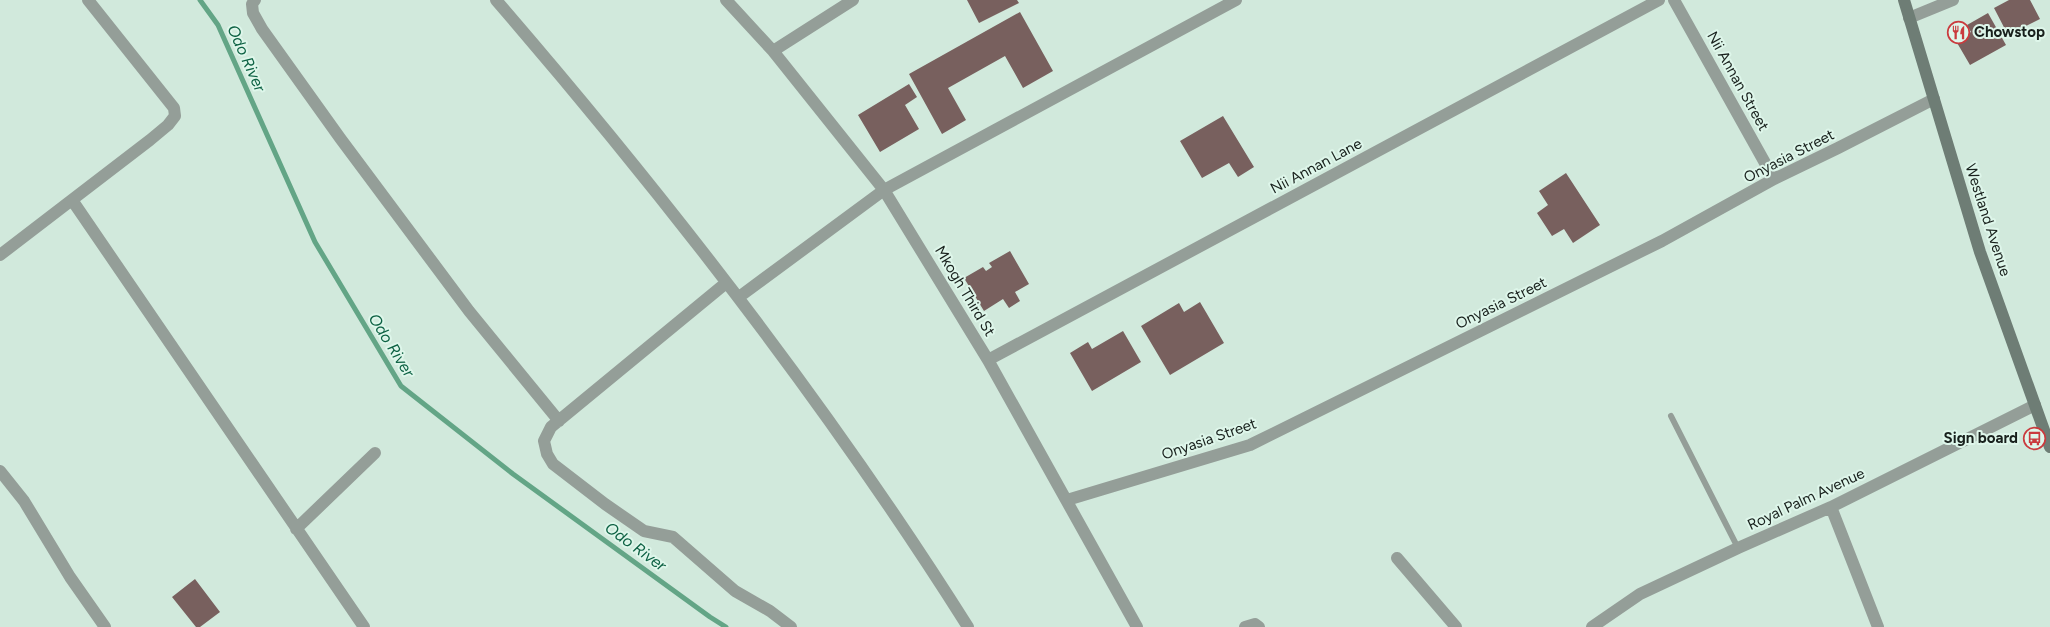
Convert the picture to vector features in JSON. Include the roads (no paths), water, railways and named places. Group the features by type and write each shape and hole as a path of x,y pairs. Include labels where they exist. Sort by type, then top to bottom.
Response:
{"street":[{"path":"0,255 150,140 176,116 174,108 88,0"},
{"path":"255,0 252,4 253,13 262,28 340,138 469,311 559,421"},
{"path":"496,0 582,100 726,283 739,297 829,418 968,627"},
{"name":"Mkogh Third St","path":"726,0 773,51 884,190 988,360 1137,627"},
{"path":"773,51 853,0"},
{"path":"739,297 884,190 1236,0"},
{"name":"Nii Annan Lane","path":"988,360 1659,0"},
{"name":"Nii Annan Street","path":"1674,0 1774,179"},
{"name":"Westland Avenue","path":"1904,0 1980,252 2050,447"},
{"path":"1909,18 1953,0"},
{"name":"Onyasia Street","path":"1067,500 1250,445 1662,242 1774,179 1934,99"},
{"path":"72,200 296,530 364,627"},
{"path":"726,283 551,427 544,441 547,454 553,464 644,531 673,537 735,591 770,611 791,627"},
{"name":"Royal Palm Avenue","path":"1592,627 1640,594 1738,548 1831,507 2035,405"},
{"path":"296,530 375,453"},
{"path":"0,471 24,501 70,577 105,627"},
{"path":"1831,507 1878,627"},
{"path":"1397,558 1456,627"},
{"path":"1245,627 1255,624 1259,627"}],"lane":[{"path":"1671,416 1738,548"}],"waterway":[{"name":"Odo River","path":"200,0 218,25 315,242 401,386 513,474 710,617 726,627"}],"place":[{"name":"Chowstop","path":"1958,32"},
{"name":"Sign board","path":"2034,438"}]}
